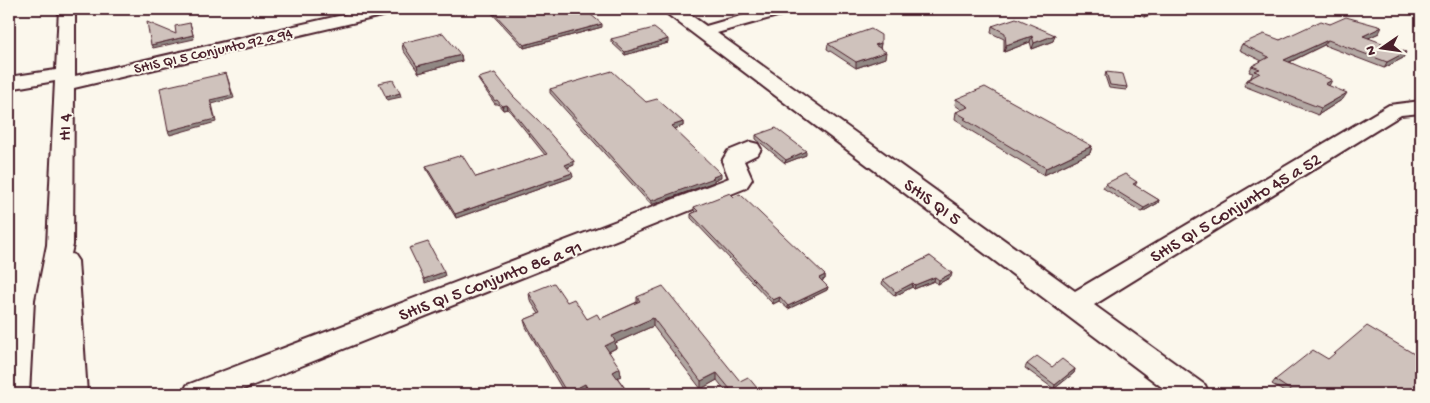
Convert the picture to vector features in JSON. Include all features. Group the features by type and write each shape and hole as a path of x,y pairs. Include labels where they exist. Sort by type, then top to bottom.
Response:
{"street":[{"name":"HI 4","path":"46,394 49,310 53,269 60,244 67,9"},
{"name":"SHIS QI 5 Conjunto 92 a 94","path":"13,83 65,71 390,9"},
{"name":"SHIS QI 5","path":"672,9 1194,394"},
{"path":"703,32 782,9"},
{"name":"SHIS QI 5 Conjunto 45 a 52","path":"1074,305 1396,109 1421,107"},
{"name":"SHIS QI 5 Conjunto 86 a 91","path":"198,394 727,188 738,182 741,178 733,161 736,156 750,149"},
{"name":"HI 4","path":"60,244 65,257 72,394"}],"building":[{"path":"490,9 584,9 602,24 524,45"},
{"path":"1134,9 1160,9 1145,14"},
{"path":"1346,17 1382,27 1363,36 1406,52 1387,62 1328,40 1284,60 1332,80 1325,84 1347,93 1321,108 1247,80 1260,73 1254,71 1260,69 1252,66 1269,57 1242,44 1264,34 1280,40 1321,21 1330,24"},
{"path":"1016,18 1055,35 1034,43 1032,36 1006,45 1005,33 992,26"},
{"path":"147,22 176,34 175,26 190,23 193,35 151,45"},
{"path":"654,28 668,39 625,52 611,39"},
{"path":"871,29 881,35 881,43 875,45 886,52 856,62 828,44"},
{"path":"443,33 461,55 417,66 402,43"},
{"path":"612,71 646,102 657,99 683,122 671,126 721,174 651,201 550,89"},
{"path":"1106,72 1123,74 1127,87 1110,85"},
{"path":"226,73 232,95 210,100 215,119 168,131 160,88"},
{"path":"495,73 513,96 538,120 574,161 565,165 572,173 455,214 426,166 462,155 476,177 547,154 507,105 502,106 497,100 495,101 478,78"},
{"path":"393,80 400,93 386,97 379,83"},
{"path":"985,87 1092,146 1046,168 964,119 966,118 956,112 969,107 956,99"},
{"path":"776,128 806,151 786,160 756,135"},
{"path":"1125,174 1137,182 1133,184 1159,200 1144,208 1105,184"},
{"path":"730,193 734,197 740,194 825,275 819,278 828,287 788,306 780,297 773,300 691,214 698,211 694,207"},
{"path":"428,242 444,272 424,279 409,248"},
{"path":"930,256 952,273 939,280 935,277 915,285 913,283 896,292 883,280"},
{"path":"554,283 567,302 574,299 587,319 597,314 600,319 640,301 637,297 663,286 740,381 748,377 762,394 734,394 717,373 701,381 653,318 612,336 615,341 605,346 620,368 613,372 629,394 591,394 585,384 567,393 524,320 541,313 529,293"},
{"path":"1367,326 1421,358 1421,383 1409,394 1296,394 1275,380 1313,350 1328,359"},
{"path":"1037,356 1052,367 1062,359 1075,369 1055,385 1027,364"}]}
